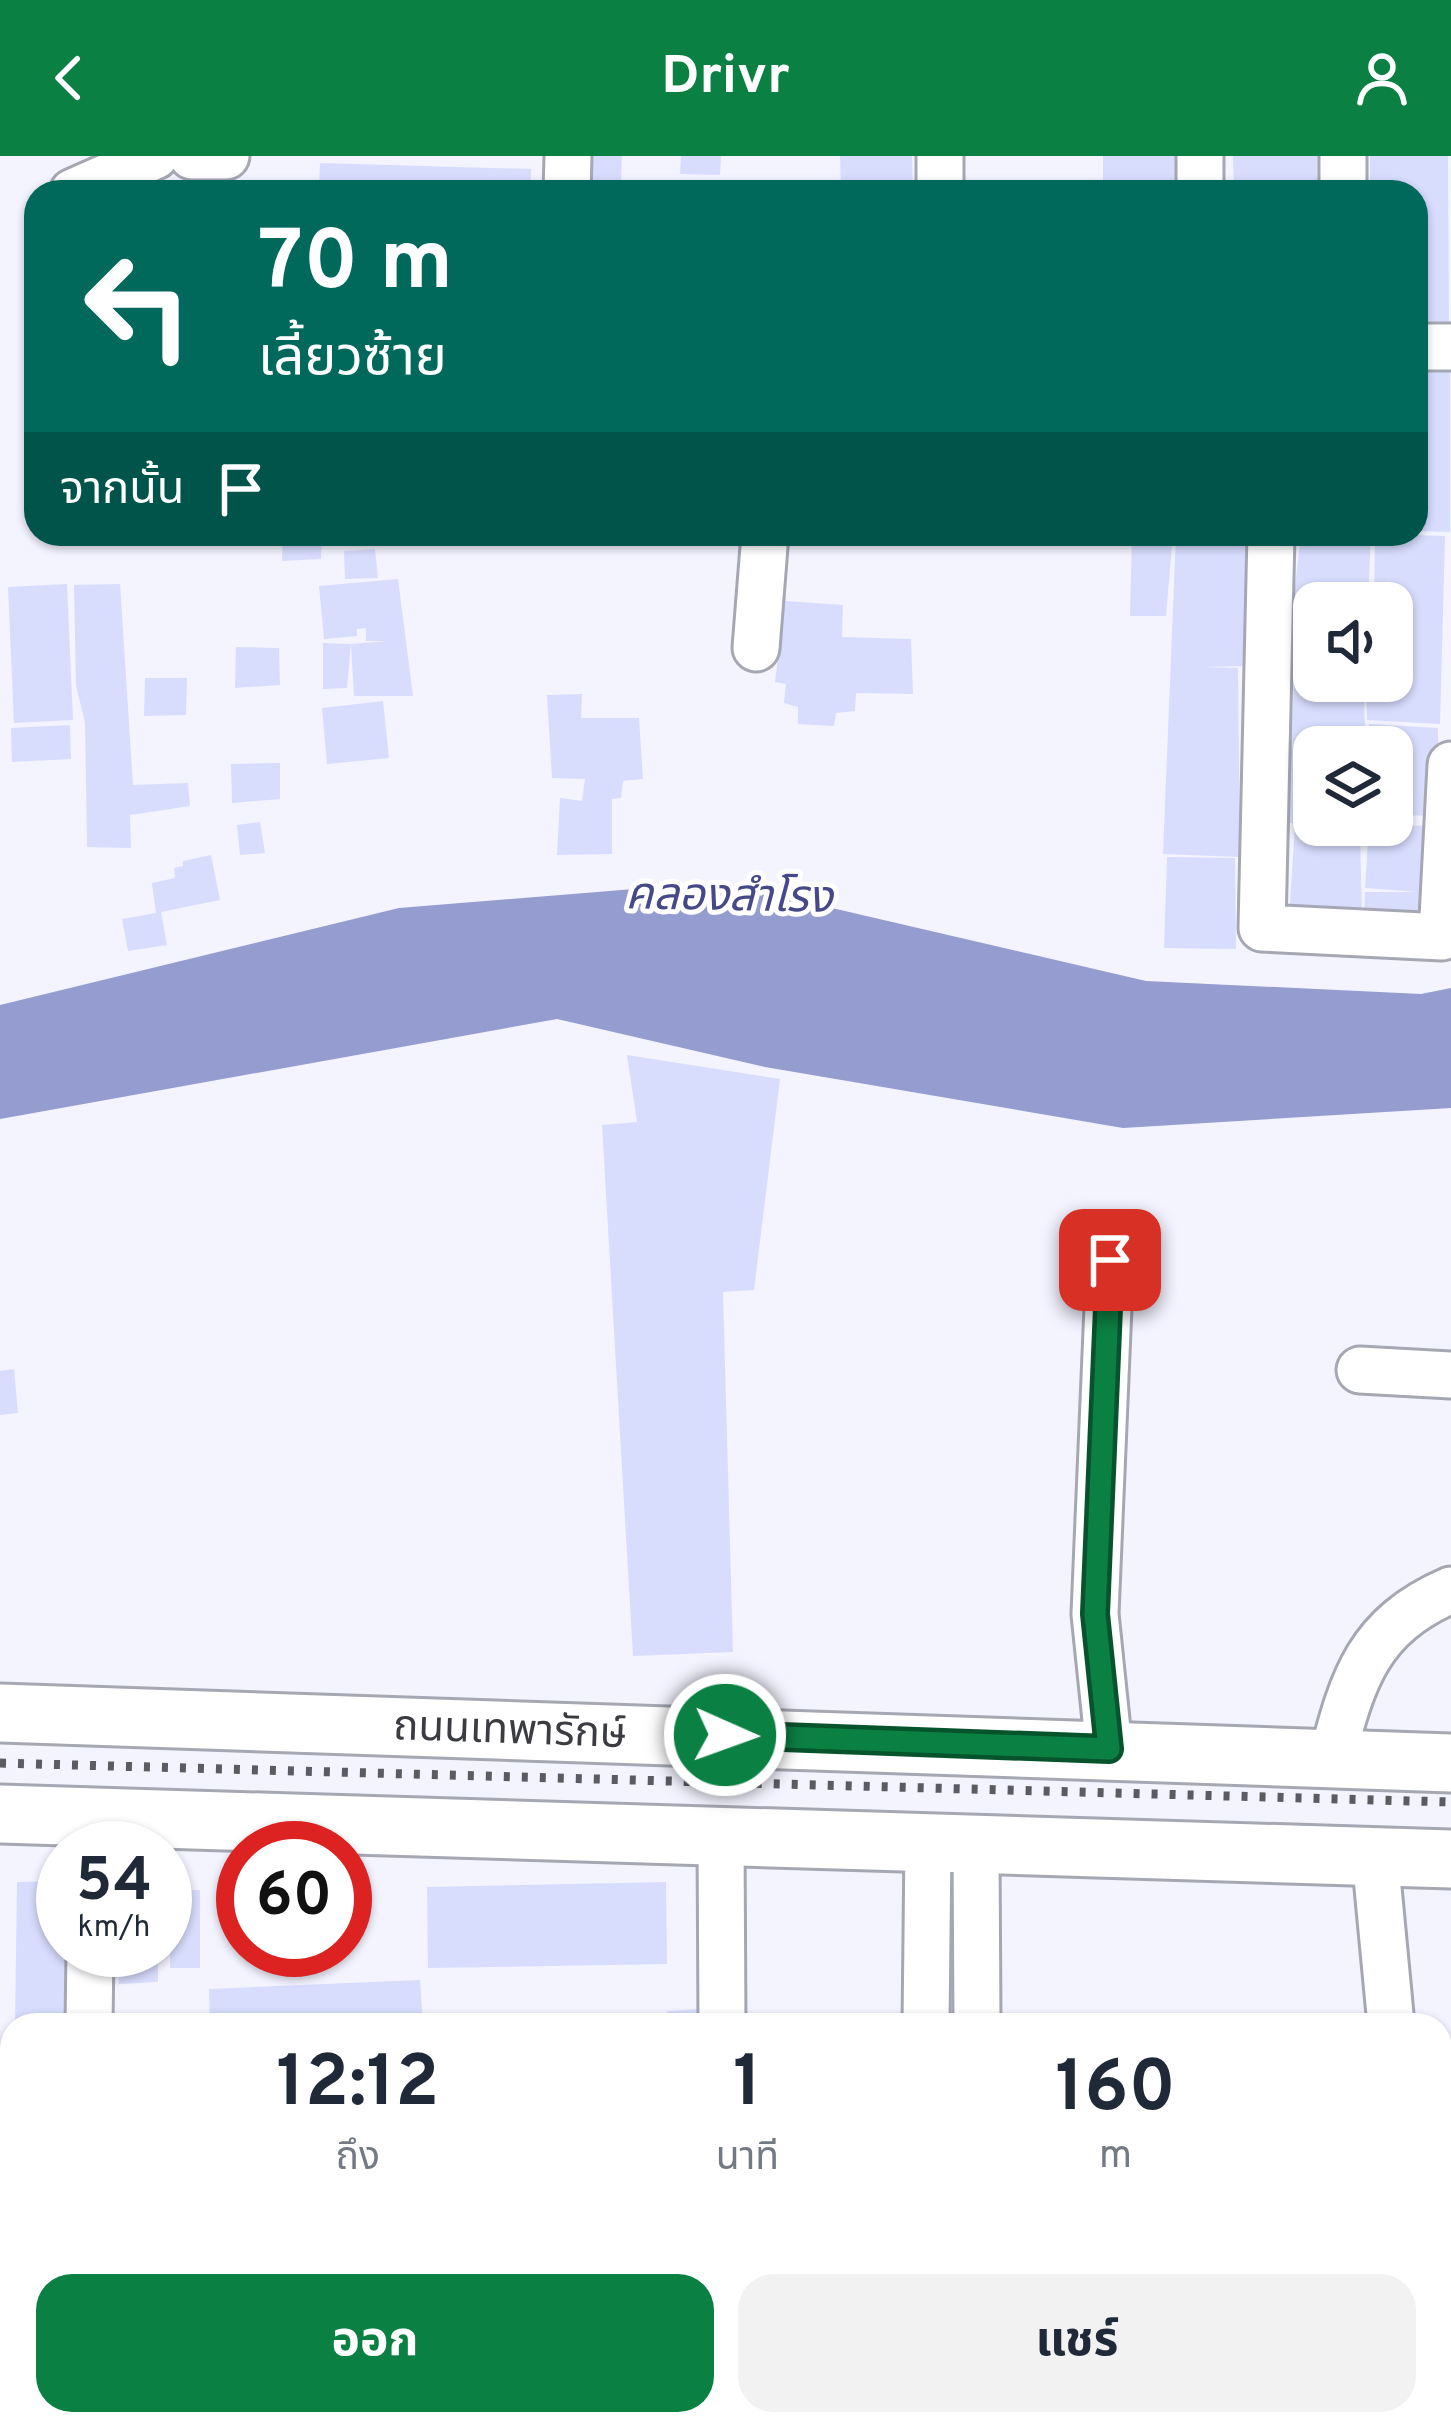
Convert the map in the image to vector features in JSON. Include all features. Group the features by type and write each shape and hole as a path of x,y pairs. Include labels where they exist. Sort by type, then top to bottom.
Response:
{"main road":[{"name":"ถนนเทพารักษ์","path":"0,1713 1451,1762"},
{"path":"0,1814 36,1821"},
{"path":"192,1834 721,1839 1451,1858"}],"street":[{"path":"100,180 154,156"},
{"path":"756,648 764,546"},
{"path":"1271,546 1262,928 1435,941 1442,937 1451,765"},
{"path":"1109,1749 1095,1593 1110,1260"},
{"path":"1360,1370 1451,1375"},
{"path":"1332,1758 1353,1677 1377,1643 1451,1590"},
{"path":"721,1839 722,2013"},
{"path":"928,2013 952,1846"},
{"path":"952,1846 975,2013"},
{"path":"1375,1856 1389,2013"},
{"path":"89,2013 90,1977"}],"water":[{"name":"คลองสำโรง","path":"720,882 1146,981 1421,994 1451,988 1451,1108 1123,1128 765,1067 557,1019 0,1119 0,1005 399,908"}],"building":[{"path":"575,156 622,156 621,180 575,180"},
{"path":"681,156 721,156 720,175 680,174"},
{"path":"840,156 912,156 913,180 841,180"},
{"path":"1103,156 1181,156 1181,180 1103,180"},
{"path":"1233,156 1331,156 1331,180 1234,180"},
{"path":"1370,156 1448,156 1449,323 1428,323 1428,180 1370,180"},
{"path":"320,163 531,169 531,180 319,180"},
{"path":"1428,367 1450,367 1450,532 1428,531"},
{"path":"1428,536 1445,536 1440,724 1367,720 1367,702 1413,702 1413,582 1374,582 1375,546 1428,546"},
{"path":"283,546 322,546 321,559 282,561"},
{"path":"1132,546 1172,546 1166,616 1130,616"},
{"path":"1176,546 1246,546 1246,666 1202,667 1238,668 1240,857 1163,854"},
{"path":"1300,546 1370,546 1369,582 1296,582"},
{"path":"375,549 378,578 345,579 344,551"},
{"path":"398,579 413,696 354,696 351,644 387,641 366,641 366,628 357,629 357,636 324,639 319,586"},
{"path":"67,584 73,720 14,723 8,587"},
{"path":"120,584 133,785 188,783 190,806 130,815 131,848 87,847 85,722 76,686 74,585"},
{"path":"785,601 843,605 842,637 911,639 913,694 856,693 855,711 836,713 834,726 798,724 798,707 784,703 786,684 775,682"},
{"path":"323,643 351,644 347,688 323,689"},
{"path":"236,647 279,648 280,685 235,688"},
{"path":"145,678 187,678 186,715 144,716"},
{"path":"582,694 581,718 639,718 643,779 623,781 621,798 612,799 612,854 557,855 560,798 582,801 585,779 552,778 547,695"},
{"path":"383,701 389,758 327,764 322,708"},
{"path":"1293,702 1364,702 1365,726 1293,726 1293,823 1288,823"},
{"path":"70,725 71,759 12,762 11,728"},
{"path":"1413,727 1438,728 1439,816 1413,815"},
{"path":"280,763 280,799 232,803 231,764"},
{"path":"260,822 265,853 240,855 237,825"},
{"path":"1413,826 1436,826 1430,924 1364,919 1365,892 1417,892 1365,888 1368,846 1413,846"},
{"path":"1294,846 1360,846 1362,920 1289,918"},
{"path":"211,855 220,900 161,912 167,945 128,951 122,919 156,913 152,883 175,878 174,868 183,866 183,861"},
{"path":"1167,857 1235,858 1236,949 1164,948"},
{"path":"627,1055 780,1079 754,1290 723,1292 733,1652 633,1656 602,1125 637,1122"},
{"path":"14,1369 18,1413 0,1415 0,1371"},
{"path":"17,1882 36,1882 36,1977 72,1977 70,2013 15,2013"},
{"path":"666,1882 667,1964 428,1968 427,1887"},
{"path":"192,1890 200,1890 200,1968 192,1968"},
{"path":"119,1977 158,1977 158,1982 119,1984"},
{"path":"420,1980 422,2013 210,2013 209,1989"},
{"path":"702,2009 702,2013 667,2013"}],"railway":[{"path":"0,1763 1451,1802"}],"route":[{"path":"725,1735 1109,1749 1095,1614 1096,1491 1110,1260"}]}
